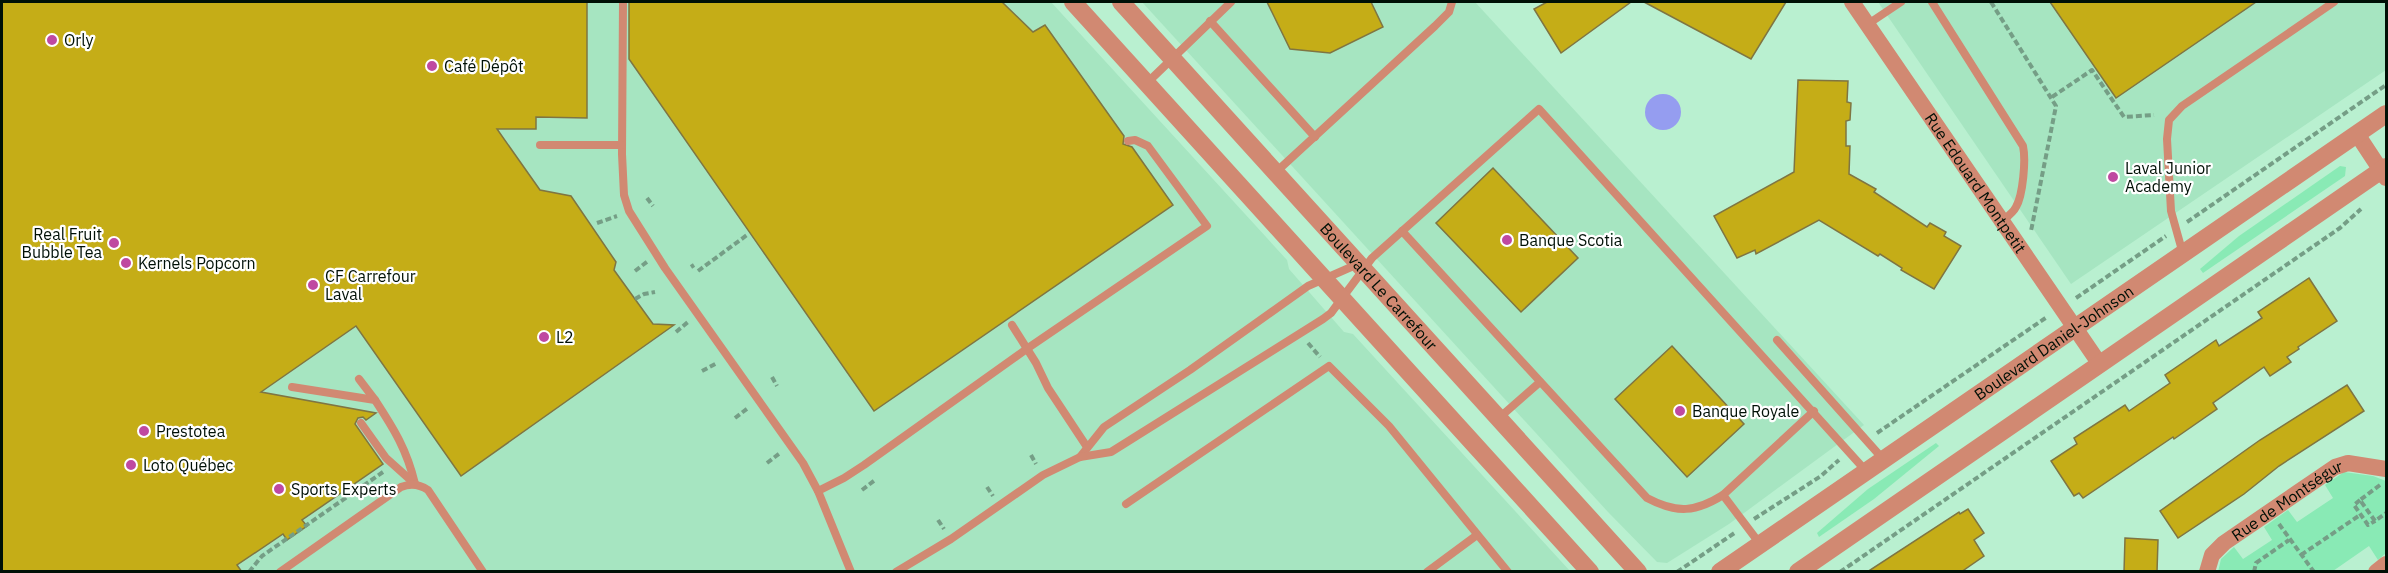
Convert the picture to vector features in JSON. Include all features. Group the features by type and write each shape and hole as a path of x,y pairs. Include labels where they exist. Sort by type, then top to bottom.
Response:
{"street":[{"name":"Boulevard Le Carrefour","path":"1073,2 1148,82 1590,572"},
{"name":"Boulevard Le Carrefour","path":"1120,2 1364,264 1638,572"},
{"name":"Rue Edouard Montpetit","path":"1852,2 2099,363"},
{"name":"Boulevard Daniel-Johnson","path":"1720,572 2386,114"},
{"path":"1797,572 2099,363 2385,171 2357,134"},
{"name":"Rue de Montségur","path":"2207,572 2212,555 2224,543 2335,467 2348,463 2386,470"},
{"path":"2376,572 2386,564"}],"lane":[{"path":"623,2 624,195 634,222 802,463 818,490 851,572"},
{"path":"1148,82 1231,2"},
{"path":"1276,172 1435,26 1449,12 1452,2"},
{"path":"1868,24 1901,2"},
{"path":"1932,2 2023,146 2025,162 2018,201 2015,209 2002,220"},
{"path":"2183,254 2175,230 2170,203 2167,139 2172,115 2181,106 2334,2"},
{"path":"1210,21 1315,137"},
{"path":"896,572 951,539 1025,485 1080,457 1111,452 1323,319 1331,313 1364,264 1539,109 1866,471"},
{"path":"818,490 844,478 864,465 1028,348 1207,226 1148,146 1135,140 1128,141"},
{"path":"540,145 622,145"},
{"path":"1402,231 1647,498 1657,504 1685,510 1707,505 1723,495 1814,411"},
{"path":"1080,457 1104,427 1190,370 1308,286 1364,264"},
{"path":"1012,325 1028,348 1048,388 1087,447"},
{"path":"1777,340 1883,459"},
{"path":"1126,504 1329,366 1389,426 1508,572"},
{"path":"359,379 401,441 415,484"},
{"path":"1499,418 1540,382"},
{"path":"292,387 375,400"},
{"path":"361,423 386,458 430,494 483,572"},
{"path":"280,572 401,487 415,484"},
{"path":"1723,495 1760,544"},
{"path":"1427,572 1477,535"}],"path":[{"path":"1991,2 2052,97 2056,110 2031,231"},
{"path":"2052,97 2092,70 2124,117 2154,115"},
{"path":"2188,221 2386,85"},
{"path":"647,198 652,206"},
{"path":"1840,572 2340,228 2364,207"},
{"path":"698,271 747,236"},
{"name":"Boulevard Daniel-Johnson","path":"2086,291 2159,241"},
{"path":"635,299 655,292"},
{"name":"Boulevard Daniel-Johnson","path":"1904,415 2041,321"},
{"path":"676,332 680,328"},
{"path":"702,371 708,367"},
{"path":"772,376 777,386"},
{"path":"735,418 741,414"},
{"path":"1755,518 1821,476 1844,455"},
{"path":"767,464 773,458"},
{"path":"249,572 267,553 387,470"},
{"path":"862,490 875,480"},
{"path":"2386,481 2354,505 2368,525 2386,513"},
{"path":"356,491 361,500"},
{"path":"2360,500 2375,521"},
{"path":"2301,555 2361,515"},
{"path":"2275,518 2314,572"},
{"path":"309,525 314,533"},
{"path":"1677,572 1739,530"},
{"path":"2254,572 2256,563 2289,540"},
{"path":"267,553 272,560"}],"shaded area":[{"path":"2,2 1051,2 1287,260 1289,269 1344,332 1353,334 1570,571 2,571"},
{"path":"1142,2 1475,2 1864,425 1729,524 1667,563 1657,562 1608,512"},
{"name":"Laval Junior Academy","path":"1878,2 2386,2 2386,70 2071,284"},
{"path":"2340,166 2346,167 2345,176 2203,273 2200,269 2239,236"},
{"path":"1936,443 1939,446 1874,499 1819,537 1817,533 1868,489"},
{"path":"2344,472 2373,476 2386,481 2386,553 2378,560 2369,546 2333,571 2218,572 2221,559 2234,547 2243,559 2272,540 2264,527 2288,510 2297,522 2333,498 2325,485"}],"water":[{"path":"1663,94 1676,99 1681,112 1676,125 1663,130 1650,125 1645,112 1650,99"}],"building":[{"name":"CF Carrefour Laval","path":"2,2 587,2 587,118 536,117 536,129 497,129 540,190 571,196 616,262 614,270 653,324 674,325 461,476 356,326 261,392 376,413 366,420 363,417 358,418 355,424 383,464 302,520 307,526 287,540 283,534 237,565 242,572 2,572"},
{"path":"629,2 1002,2 1033,32 1045,25 1124,136 1123,144 1132,147 1173,205 874,411 629,59"},
{"path":"1267,2 1371,2 1383,27 1330,53 1290,49"},
{"path":"1547,2 1631,2 1561,53 1534,9"},
{"path":"1644,2 1786,2 1751,59"},
{"path":"2050,2 2256,2 2116,98"},
{"path":"1798,80 1848,81 1847,102 1851,103 1850,120 1846,121 1846,146 1850,146 1849,174 1876,189 1874,192 1927,227 1930,223 1946,232 1944,236 1961,246 1934,289 1901,270 1902,268 1880,254 1878,256 1819,220 1756,254 1755,250 1737,258 1714,216 1794,172"},
{"name":"Banque Scotia","path":"1493,168 1578,258 1521,312 1436,223"},
{"path":"2309,278 2337,321 2298,347 2299,349 2287,357 2291,362 2270,376 2264,367 2213,403 2217,409 2174,439 2173,437 2083,498 2079,493 2074,496 2051,461 2077,444 2074,438 2125,405 2129,411 2170,383 2165,375 2216,340 2219,346 2262,318 2258,312"},
{"name":"Banque Royale","path":"1672,346 1744,424 1687,477 1615,399"},
{"path":"2347,385 2364,411 2279,466 2244,494 2178,538 2160,511 2260,440"},
{"path":"1968,509 1984,533 1974,540 1984,556 1961,572 1867,572 1959,512 1960,514"},
{"path":"2125,538 2158,540 2157,572 2124,572"}],"place":[{"name":"Orly","path":"52,40"},
{"name":"Café Dépôt","path":"432,66"},
{"name":"Laval Junior Academy","path":"2113,177"},
{"name":"Banque Scotia","path":"1507,240"},
{"name":"Real Fruit Bubble Tea","path":"114,243"},
{"name":"Kernels Popcorn","path":"126,263"},
{"name":"CF Carrefour Laval","path":"313,285"},
{"name":"L2","path":"544,337"},
{"name":"Banque Royale","path":"1680,411"},
{"name":"Prestotea","path":"144,431"},
{"name":"Loto Québec","path":"131,465"},
{"name":"Sports Experts","path":"279,489"}]}
